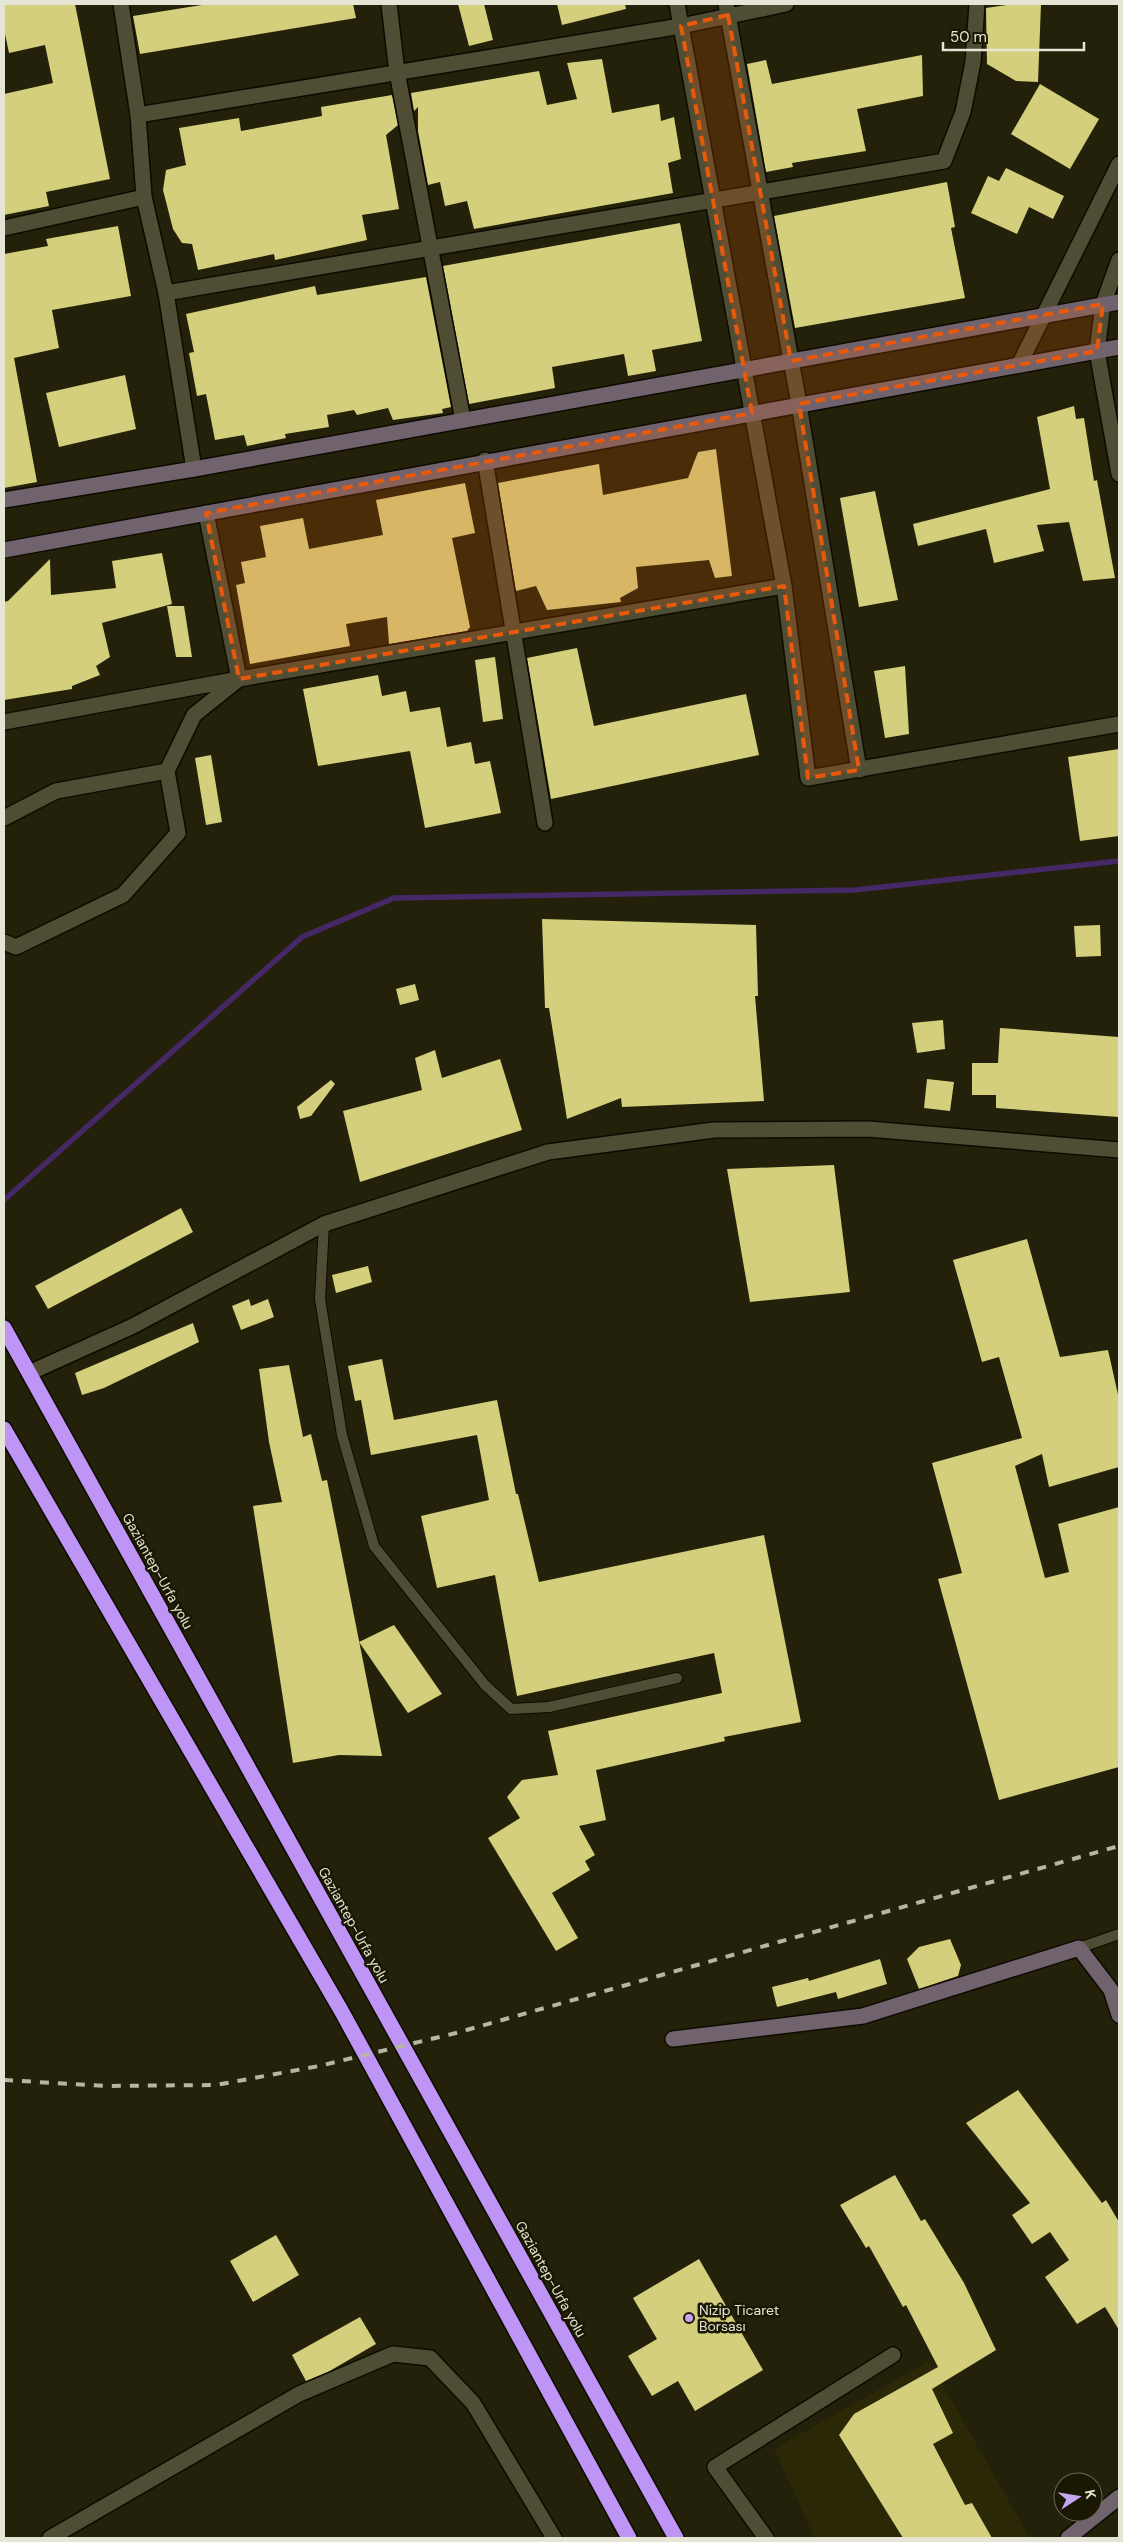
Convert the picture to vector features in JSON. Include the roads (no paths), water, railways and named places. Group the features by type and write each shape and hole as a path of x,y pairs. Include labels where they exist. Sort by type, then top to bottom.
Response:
{"highway":[{"name":"Gaziantep-Urfa yolu","path":"4,1328 676,2538"},
{"path":"4,1429 342,2012 629,2538"}],"main road":[{"path":"4,500 194,469 1119,302"},
{"path":"4,550 485,460 1119,347"},
{"path":"673,2039 863,2016 1079,1948 1111,1990 1119,2015"},
{"path":"1068,2538 1119,2497"}],"street":[{"path":"121,4 138,115 144,196 166,293 194,469"},
{"path":"389,4 397,72 462,420"},
{"path":"677,4 784,586 808,778 1119,724"},
{"path":"138,115 681,26 727,9 786,4"},
{"path":"166,293 944,161 963,112 973,62 977,4"},
{"path":"727,9 798,404 858,770"},
{"path":"1019,365 1119,164"},
{"path":"4,228 144,196"},
{"path":"1119,260 1103,304 1097,351 1119,474"},
{"path":"485,460 545,823"},
{"path":"206,513 239,679"},
{"path":"4,722 239,679 784,586"},
{"path":"4,942 16,946 123,895 178,833 167,771 194,715 239,679"},
{"path":"4,818 56,791 167,771"},
{"path":"29,1374 133,1326 324,1224 548,1152 714,1130 868,1129 1119,1150"},
{"path":"50,2538 299,2394 393,2354 430,2358 473,2403 554,2538"},
{"path":"766,2538 715,2467 893,2355"}],"lane":[{"path":"324,1224 320,1299 342,1435 374,1546 485,1685 511,1709 549,1707 677,1678"},
{"path":"1079,1948 1119,1934"}],"waterway":[{"path":"4,1200 302,937 394,898 855,890 1119,861"}],"railway":[{"path":"4,2080 105,2086 216,2085 319,2066 456,2033 1119,1846"}],"place":[{"name":"Nizip Ticaret Borsası","path":"689,2318"}]}
